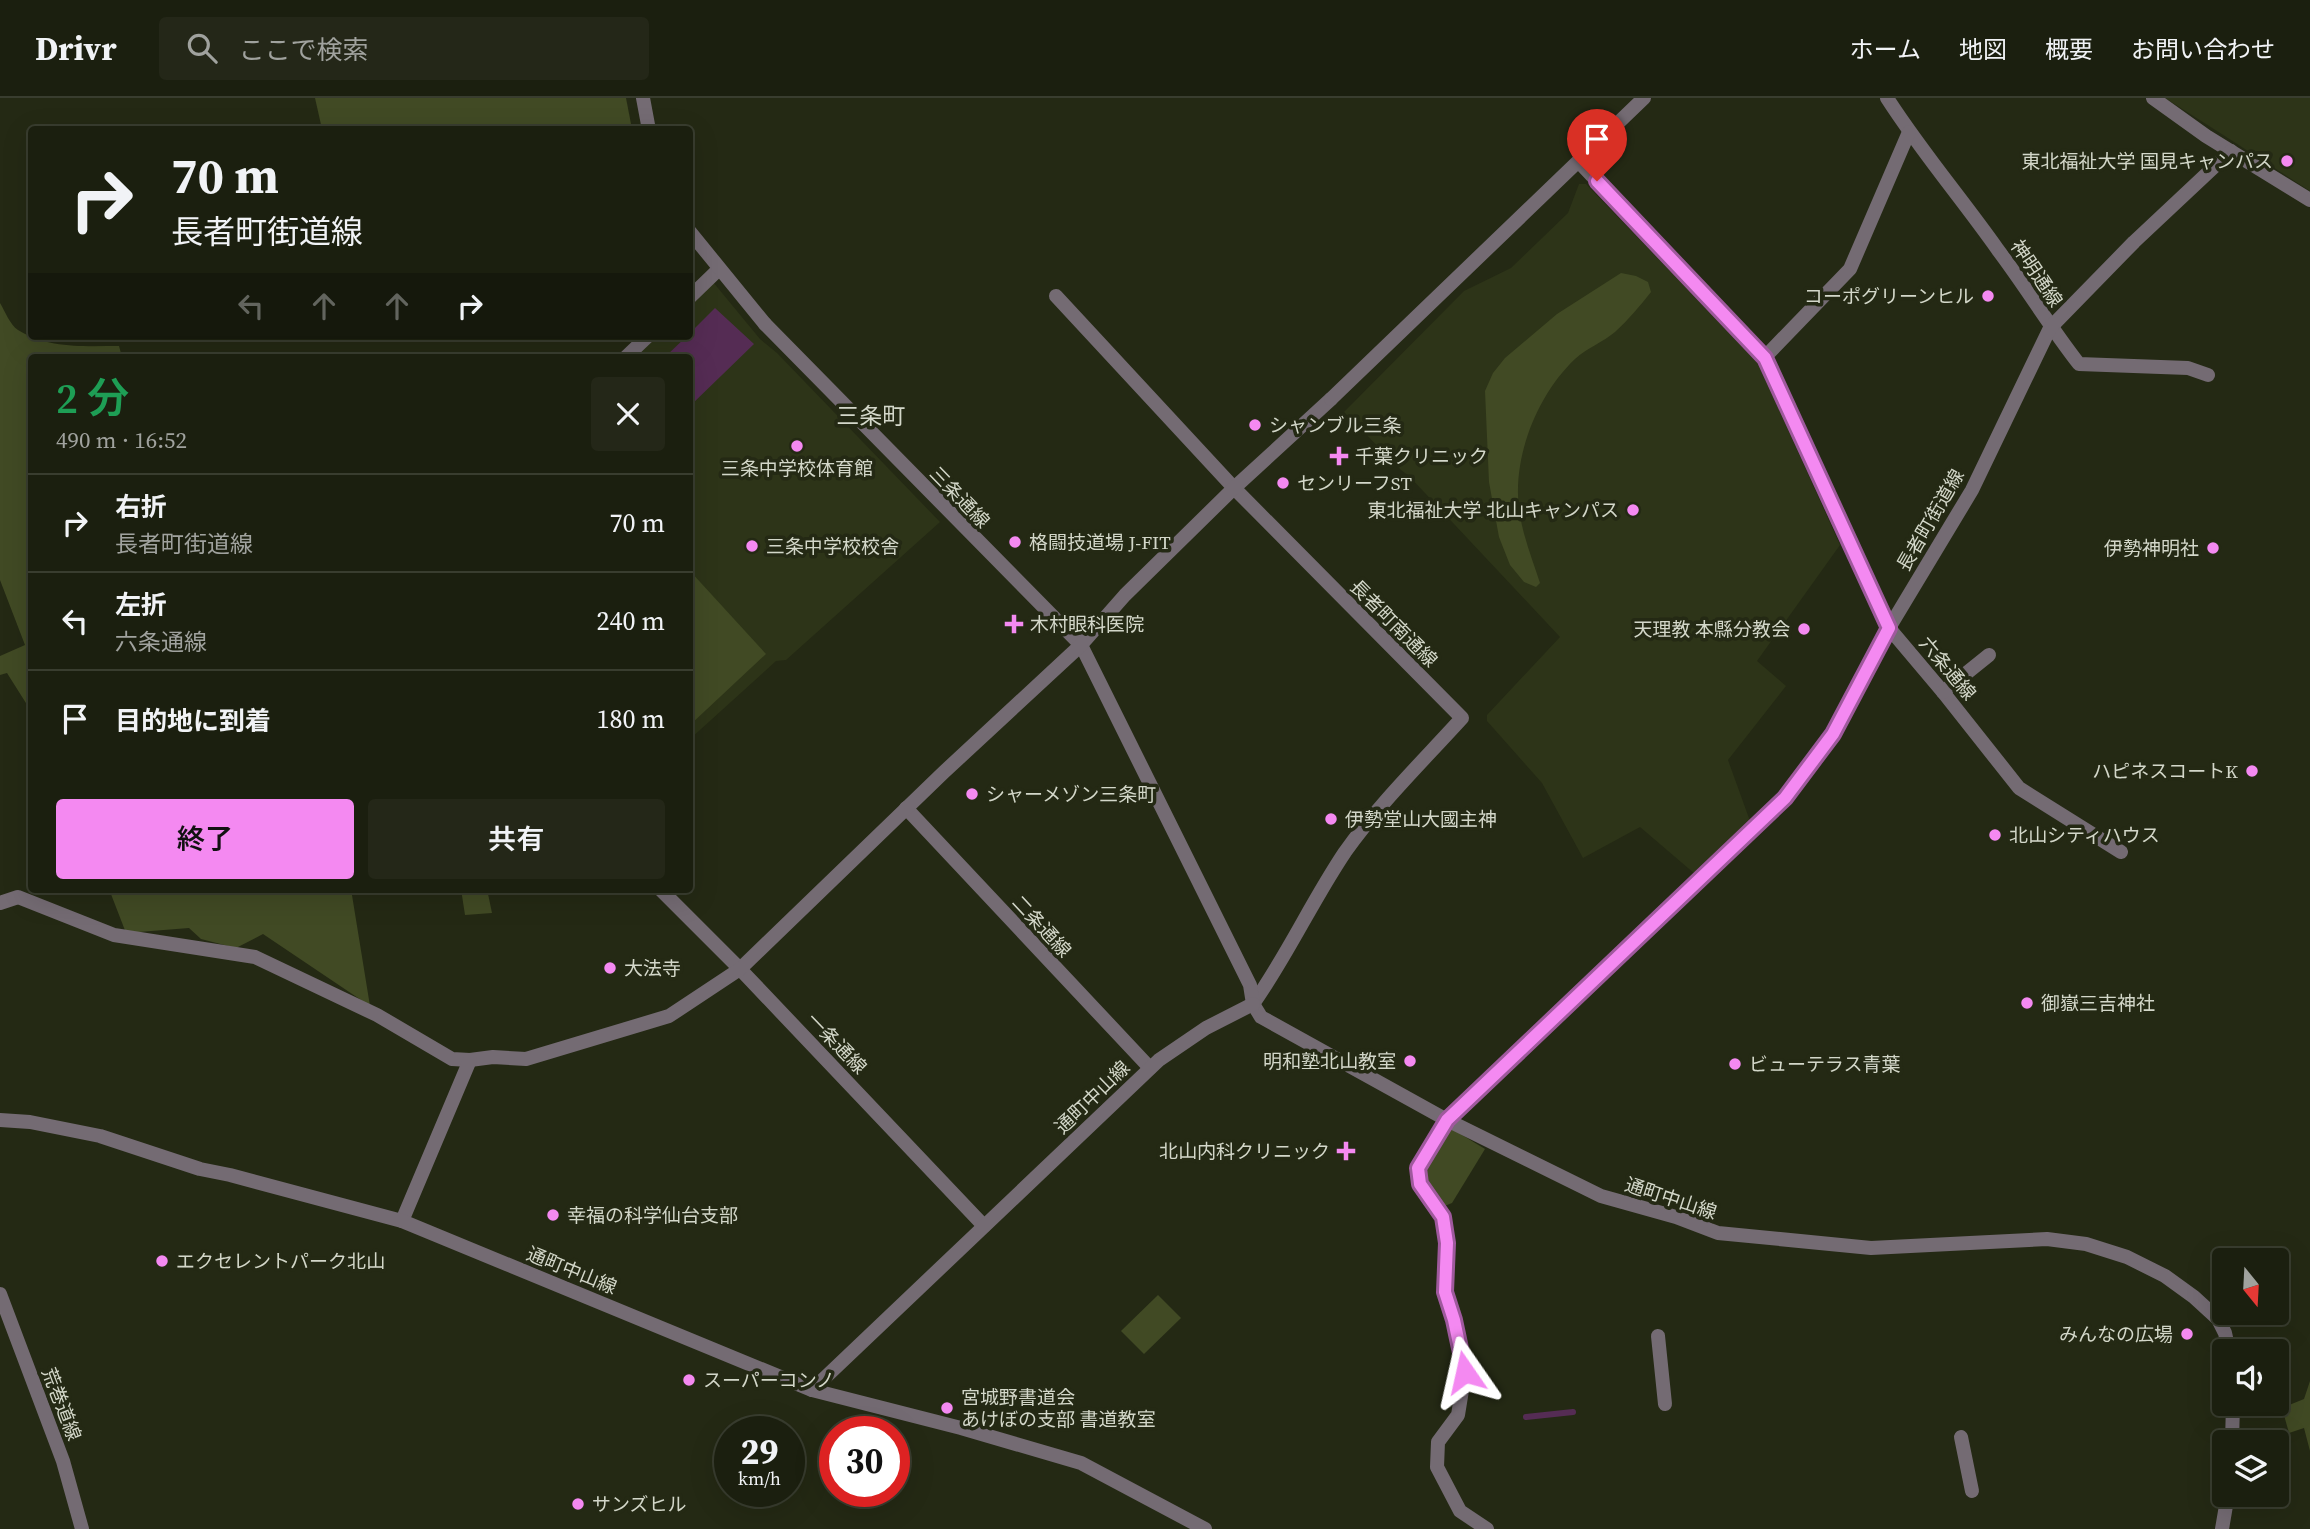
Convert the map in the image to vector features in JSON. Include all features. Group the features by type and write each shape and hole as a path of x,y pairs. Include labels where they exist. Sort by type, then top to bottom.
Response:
{"street":[{"path":"643,98 648,126"},
{"path":"0,903 18,898 114,935 255,957 377,1015 452,1059 526,1059 669,1016 740,969 906,808 1081,645 1125,595 1234,488 1331,399 1644,98"},
{"name":"神明通線","path":"1888,98 1909,132 1999,251 2050,328 2079,364 2188,368 2208,375"},
{"path":"2153,98 2310,200"},
{"path":"1765,358 1850,270 1909,132"},
{"name":"長者町街道線","path":"1487,1529 1460,1511 1437,1467 1438,1442 1458,1415 1465,1372 1445,1292 1447,1243 1443,1217 1420,1184 1418,1168 1447,1120 1785,798 1833,734 1889,628 1972,490 2050,328 2134,242 2231,151"},
{"name":"六条通線","path":"1578,162 1765,358 1889,628 2019,788 2121,852"},
{"name":"三条通線","path":"693,236 765,324 1081,645 1250,985 1253,1004"},
{"path":"693,294 719,269"},
{"name":"長者町南通線","path":"1056,296 1234,488 1462,718 1379,808 1345,853 1272,978 1253,1004"},
{"path":"629,354 644,340"},
{"path":"1943,692 1989,655"},
{"name":"二条通線","path":"906,808 1150,1068"},
{"name":"一条通線","path":"664,893 740,969 984,1226"},
{"name":"通町中山線","path":"0,1120 30,1122 100,1136 200,1169 402,1221 812,1390 1150,1068 1206,1028 1253,1004 1261,1017 1447,1120 1601,1196 1676,1217 1718,1233 1871,1248 2047,1239 2086,1244 2127,1257 2165,1276 2218,1319 2226,1339"},
{"path":"402,1221 470,1060"},
{"name":"荒巻道線","path":"0,1294 63,1461 82,1529"},
{"path":"1658,1336 1665,1404"},
{"path":"812,1390 1081,1463 1205,1529"},
{"path":"1961,1437 1972,1491"},
{"path":"2222,1529 2226,1507"}],"shaded area":[{"path":"315,98 626,98 631,126 321,126"},
{"name":"東北福祉大学 国見キャンパス","path":"2165,98 2310,98 2310,191 2217,131"},
{"name":"東北福祉大学 北山キャンパス","path":"1579,184 1586,184 1757,361 1840,545 1757,661 1786,686 1728,760 1750,821 1695,874 1640,827 1583,858 1542,783 1487,721 1487,715 1560,637 1409,476 1344,412 1464,291 1511,268 1568,213"},
{"path":"1621,273 1648,282 1651,292 1615,332 1580,355 1562,372 1541,404 1526,439 1518,494 1520,517 1540,583 1536,587 1524,582 1510,565 1499,537 1489,482 1485,391 1493,373 1505,358 1557,314"},
{"path":"713,282 760,339 777,353 940,522 786,660 776,661 693,736 693,354 635,354 651,340 693,340 693,301"},
{"path":"0,303 13,325 28,335 28,340 67,345 119,346 121,354 28,354 28,706 7,673 0,675 0,656 25,645 0,580"},
{"path":"715,308 754,344 693,403 693,354 668,354 683,340 693,340 693,330"},
{"path":"693,574 766,654 693,722"},
{"path":"111,893 352,893 370,1006 263,934 236,948 201,939 189,928 126,933"},
{"path":"462,893 488,893 492,913 465,915"},
{"path":"1449,1127 1485,1149 1452,1203 1442,1207 1424,1183 1422,1169"},
{"path":"1158,1295 1181,1318 1144,1354 1121,1331"},
{"path":"2310,1381 2310,1451 2304,1428 2289,1433 2284,1416 2289,1416 2289,1405 2304,1399"}],"waterway":[{"path":"1526,1417 1573,1412"}],"place":[{"name":"東北福祉大学 国見キャンパス","path":"2287,161"},
{"name":"コーポグリーンヒル","path":"1988,296"},
{"name":"シャンブル三条","path":"1255,425"},
{"name":"三条中学校体育館","path":"797,446"},
{"name":"千葉クリニック","path":"1339,456"},
{"name":"センリーフST","path":"1283,483"},
{"name":"東北福祉大学 北山キャンパス","path":"1633,510"},
{"name":"格闘技道場 J-FIT","path":"1015,542"},
{"name":"三条中学校校舎","path":"752,546"},
{"name":"伊勢神明社","path":"2213,548"},
{"name":"木村眼科医院","path":"1014,624"},
{"name":"天理教 本縣分教会","path":"1804,629"},
{"name":"ハピネスコートK","path":"2252,771"},
{"name":"シャーメゾン三条町","path":"972,794"},
{"name":"伊勢堂山大國主神","path":"1331,819"},
{"name":"北山シティハウス","path":"1995,835"},
{"name":"大法寺","path":"610,968"},
{"name":"御嶽三吉神社","path":"2027,1003"},
{"name":"明和塾北山教室","path":"1410,1061"},
{"name":"ビューテラス青葉","path":"1735,1064"},
{"name":"北山内科クリニック","path":"1346,1151"},
{"name":"幸福の科学仙台支部","path":"553,1215"},
{"name":"エクセレントパーク北山","path":"162,1261"},
{"name":"みんなの広場","path":"2187,1334"},
{"name":"スーパーコンノ","path":"689,1380"},
{"name":"宮城野書道会 あけぼの支部 書道教室","path":"947,1408"},
{"name":"サンズヒル","path":"578,1504"}],"district":[{"name":"三条町","path":"871,416"}],"route":[{"path":"1465,1372 1445,1292 1447,1243 1443,1217 1420,1184 1418,1168 1447,1120 1785,798 1833,734 1889,628 1765,358 1597,181"}]}
